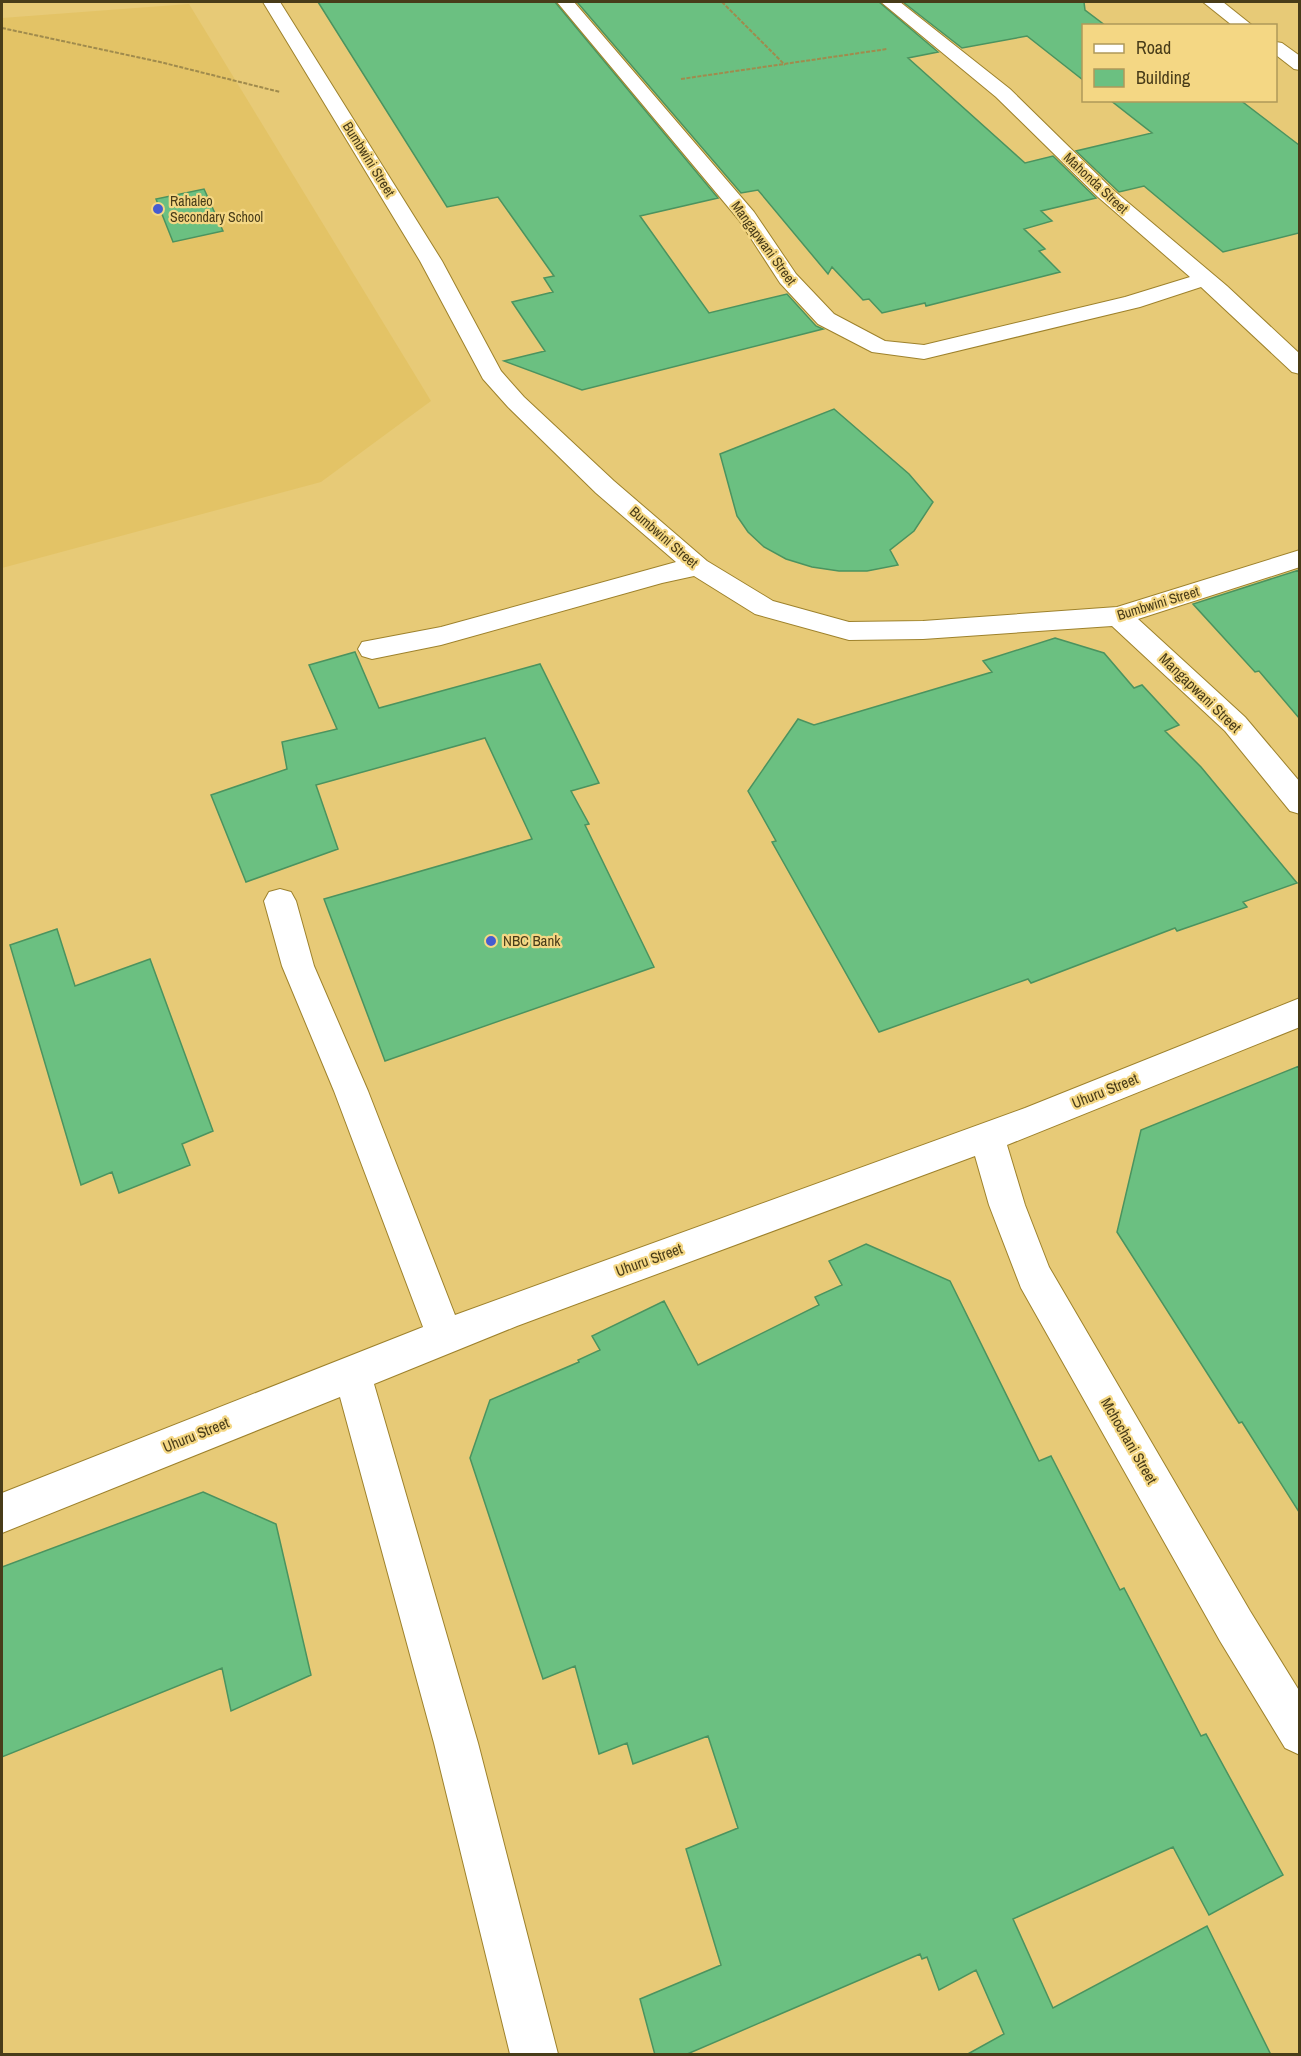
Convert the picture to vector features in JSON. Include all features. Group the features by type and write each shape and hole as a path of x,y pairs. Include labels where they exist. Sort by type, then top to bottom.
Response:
{"street":[{"name":"Bumbwini Street","path":"271,2 431,261 491,374 516,402 605,486 698,567 764,608 849,631 923,630 1118,616 1299,558"},
{"name":"Mangapwani Street","path":"565,2 747,216 788,278 826,319 880,347 924,352 1132,302 1204,279"},
{"name":"Mahonda Street","path":"890,2 1003,93 1105,193 1204,279 1299,367"},
{"path":"1212,2 1242,24"},
{"path":"1277,48 1299,65"},
{"path":"372,649 441,636 661,574 698,567"},
{"name":"Mangapwani Street","path":"1118,616 1235,724 1299,802"},
{"path":"280,901 298,966 351,1091 445,1336"},
{"name":"Uhuru Street","path":"2,1513 445,1336 1035,1119 1299,1012"},
{"name":"Mchochani Street","path":"987,1136 1007,1205 1034,1276 1234,1626 1299,1733"},
{"path":"352,1373 456,1743 534,2055"}],"path":[{"path":"722,2 785,65"},
{"path":"2,28 160,62 338,109"},
{"path":"636,85 938,41"}],"shaded area":[{"name":"Rahaleo Secondary School","path":"189,4 431,401 321,482 2,568 2,18"}],"building":[{"path":"318,2 555,2 718,198 640,216 709,313 787,294 816,326 823,329 582,390 504,361 545,351 512,302 553,292 544,278 554,276 498,197 447,207"},
{"path":"577,2 879,2 938,52 908,58 1025,163 1053,156 1096,198 1041,211 1052,221 1024,229 1045,249 1039,251 1060,272 926,306 925,303 882,313 869,299 863,300 832,267 828,274 758,190 741,193"},
{"path":"903,2 1084,2 1085,10 1103,24 1082,24 1082,79 1027,36 962,48"},
{"path":"1113,102 1243,102 1299,145 1299,233 1223,252 1144,186 1119,192 1076,151 1152,133"},
{"path":"204,189 223,231 173,242 156,199"},
{"path":"834,409 909,474 933,502 914,531 890,550 898,565 867,571 839,571 812,567 786,559 764,547 748,532 737,516 720,454"},
{"path":"1299,570 1299,718 1259,671 1255,672 1193,604"},
{"path":"1055,638 1104,653 1134,688 1142,685 1179,725 1165,731 1201,767 1297,883 1243,902 1247,907 1177,931 1175,928 1031,983 1028,979 879,1032 772,842 776,841 748,791 798,719 814,725 992,672 983,661"},
{"path":"355,652 379,708 540,664 599,783 571,791 589,824 585,825 654,967 385,1061 324,899 532,839 485,738 316,785 338,849 246,882 211,795 287,769 282,742 337,729 309,665"},
{"path":"57,929 75,986 150,959 213,1131 182,1144 190,1165 119,1193 112,1172 81,1185 10,945"},
{"path":"1299,1066 1299,1512 1242,1422 1239,1423 1117,1232 1141,1130"},
{"path":"866,1244 950,1281 1039,1461 1051,1456 1120,1590 1124,1588 1201,1736 1206,1734 1283,1875 1209,1915 1173,1847 1013,1919 1053,2008 1207,1926 1271,2055 966,2055 1004,2034 976,1970 939,1990 927,1957 922,1959 920,1954 685,2055 655,2055 640,1999 721,1965 686,1849 738,1828 708,1736 633,1764 627,1743 599,1754 575,1666 543,1679 470,1458 490,1400 579,1362 578,1360 600,1350 592,1336 664,1301 698,1365 819,1305 815,1297 842,1285 829,1261"},
{"path":"203,1492 276,1524 311,1675 231,1711 222,1668 2,1757 2,1567"}],"place":[{"name":"Rahaleo Secondary School","path":"158,209"},
{"name":"NBC Bank","path":"491,941"}]}
